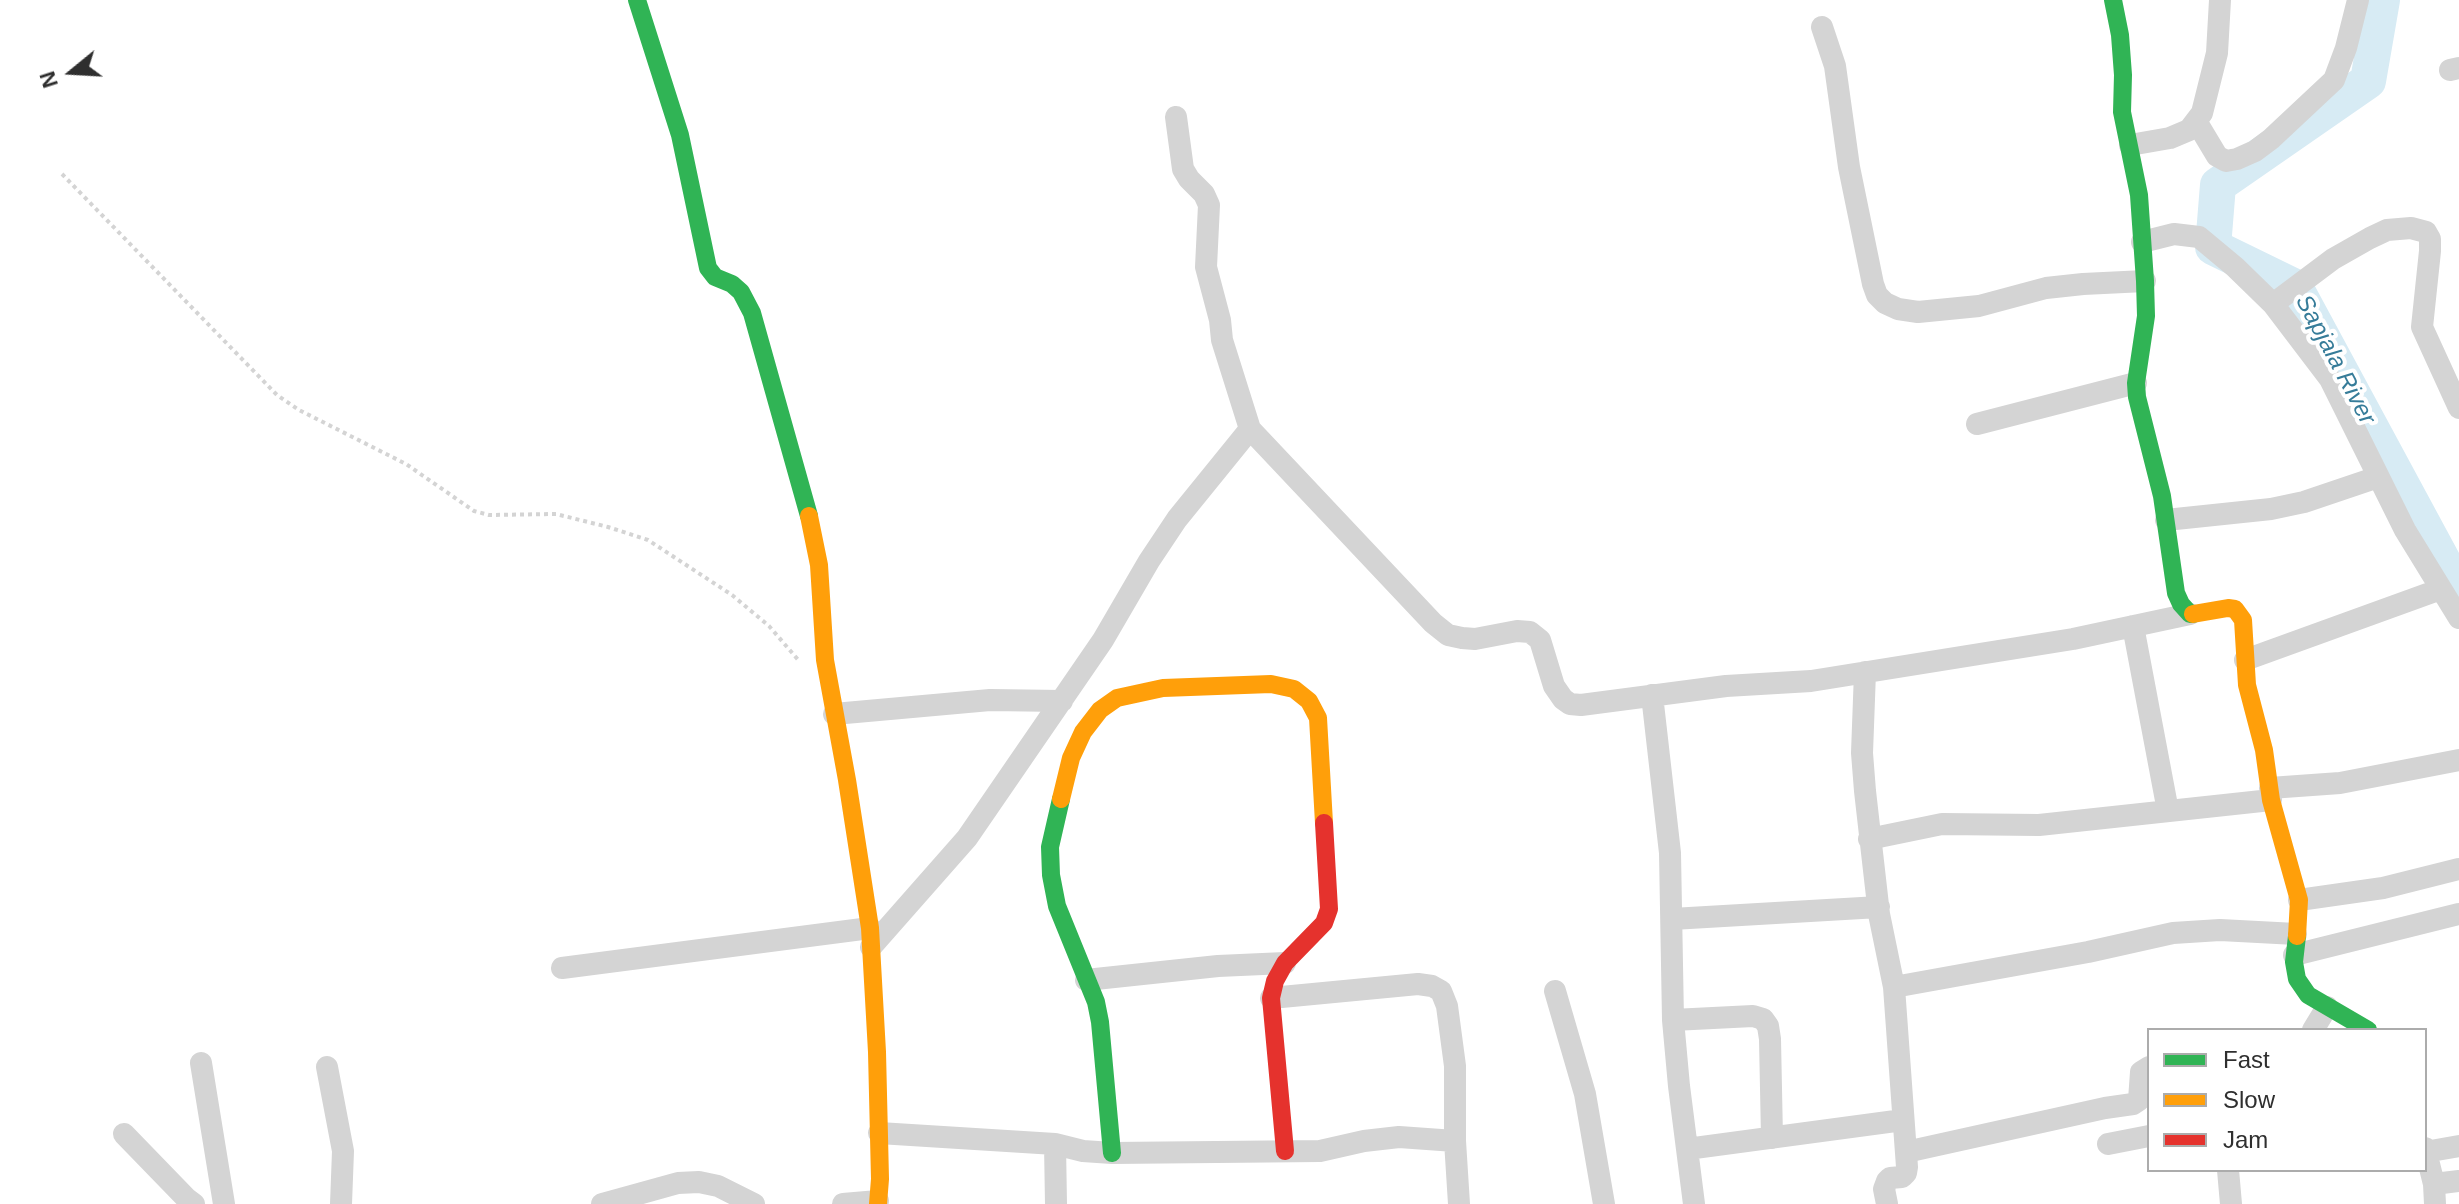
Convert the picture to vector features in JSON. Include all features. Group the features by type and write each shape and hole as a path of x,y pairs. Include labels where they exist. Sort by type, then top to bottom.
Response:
{"street":[{"path":"637,0 680,135 708,268 715,277 732,284 741,292 752,313 804,494 819,565 825,660 847,780 870,938 877,1052 878,1202 843,1204"},
{"path":"2113,0 2120,35 2122,112 2139,195 2145,281 2145,335 2136,383 2137,397 2158,474 2176,593 2190,614"},
{"path":"2130,145 2170,138 2189,130 2202,113 2217,53 2220,0"},
{"path":"2196,121 2217,156 2226,161 2237,159 2263,145 2334,80 2358,0"},
{"path":"1822,27 1835,66 1849,167 1873,284 1877,295 1885,303 1918,312 1979,306 2046,288 2145,281"},
{"path":"1176,117 1183,169 1209,205 1206,267 1222,340 1250,429 1433,623 1448,635 1475,639 1517,631 1530,632 1540,640 1554,686 1570,704 1726,686 1811,681 1988,654 2190,614 2235,609 2243,620 2247,685 2299,900 2295,944 2297,979 2308,995 2364,1028"},
{"path":"2280,299 2355,245 2387,230 2411,228 2426,232 2430,239 2430,251 2422,327 2459,408"},
{"path":"2142,242 2174,234 2199,237 2280,299 2330,379 2405,530 2459,618"},
{"path":"1977,424 2136,383"},
{"path":"562,968 870,938 967,838 1103,640 1177,519 1250,429"},
{"path":"2166,520 2271,509 2304,502 2378,477"},
{"path":"2245,660 2441,589"},
{"path":"2133,626 2168,811"},
{"path":"1865,672 1862,753 1869,839 1894,987 1906,1152 1906,1173 1902,1177 1890,1178 1884,1189 1887,1204"},
{"path":"1112,1153 1096,1002 1057,906 1051,875 1050,847 1071,758 1083,732 1100,710 1117,698 1163,688 1271,684 1294,689 1309,701 1318,718 1329,909 1324,923 1285,963 1275,981 1271,998 1285,1151"},
{"path":"1652,695 1670,853 1673,1020 1694,1204"},
{"path":"834,714 990,700 1062,701"},
{"path":"1869,839 1942,824 2039,825 2168,811 2459,760"},
{"path":"2299,900 2383,888 2459,869"},
{"path":"1672,919 1879,907"},
{"path":"1894,987 2088,952 2173,933 2220,930 2295,944 2459,914"},
{"path":"1086,980 1218,966 1285,963"},
{"path":"1271,998 1418,984 1441,991 1447,1006 1455,1066 1459,1204"},
{"path":"1555,991 1585,1094 1604,1204"},
{"path":"2314,1028 2327,1007"},
{"path":"1673,1020 1753,1016 1763,1019 1768,1026 1770,1039 1772,1138"},
{"path":"201,1063 224,1204"},
{"path":"327,1067 343,1151 341,1204"},
{"path":"1906,1152 2133,1104 2139,1100 2141,1072 2147,1068"},
{"path":"1687,1149 1903,1120"},
{"path":"879,1133 1055,1144 1083,1151 1112,1153 1320,1151 1399,1137 1455,1141"},
{"path":"124,1134 194,1204"},
{"path":"2108,1144 2147,1136"},
{"path":"1055,1144 1056,1204"},
{"path":"2427,1150 2459,1146"},
{"path":"2427,1159 2435,1194 2459,1181"},
{"path":"2228,1172 2231,1204"},
{"path":"602,1204 678,1183 699,1182 718,1186 754,1204"}],"path":[{"path":"62,174 258,377 288,402 406,464 474,511 489,515 556,514 648,540 732,595 769,626 800,662"}],"waterway":[{"name":"Sapjala River","path":"2382,0 2368,81 2218,185 2213,247 2295,287 2459,591"}],"traffic: fast":[{"path":"637,0 680,135 708,268 715,277 732,284 741,292 752,313 809,516"},
{"path":"2113,0 2120,35 2122,112 2139,195 2145,281 2146,316 2136,383 2137,397 2162,496 2176,593 2181,604 2193,614"},
{"path":"1061,799 1050,847 1051,875 1057,906 1096,1002 1112,1153"},
{"path":"2297,936 2294,962 2297,979 2308,995 2365,1028"}],"traffic: slow":[{"path":"809,516 819,565 825,660 870,928 877,1052 878,1204"},
{"path":"2193,614 2228,608 2235,609 2243,620 2247,685 2264,750 2271,800 2299,900 2297,936"},
{"path":"1061,799 1071,758 1083,732 1100,710 1117,698 1163,688 1271,684 1294,689 1309,701 1318,718 1324,823"}],"traffic: jam":[{"path":"1285,1151 1271,998 1275,981 1285,963 1324,923 1329,909 1324,823"}]}
